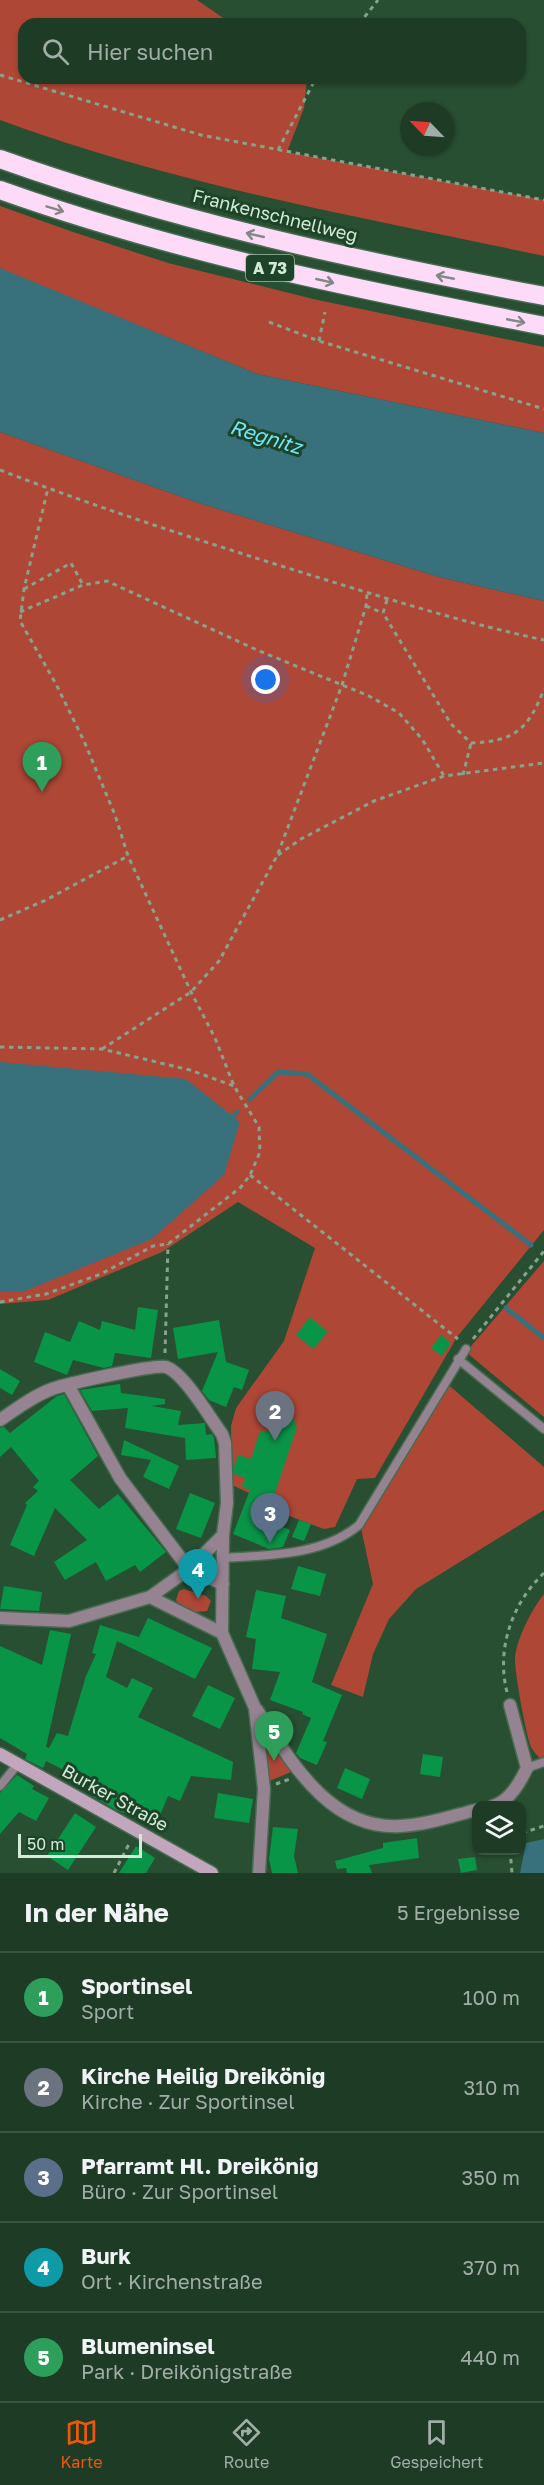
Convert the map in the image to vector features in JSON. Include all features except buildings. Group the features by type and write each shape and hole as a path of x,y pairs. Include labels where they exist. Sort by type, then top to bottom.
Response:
{"highway":[{"name":"Frankenschnellweg","path":"0,159 48,176 235,230 412,271 544,296"},
{"name":"A 73","path":"0,190 116,227 225,257 392,296 544,326"}],"main road":[{"name":"Burker Straße","path":"0,1754 212,1873"}],"street":[{"path":"0,1420 26,1402 52,1389 129,1372 165,1367 178,1375 222,1434 225,1443 227,1503 223,1535 222,1633 255,1708 301,1775 322,1797 344,1812 374,1824 399,1826 472,1811"},
{"path":"68,1385 120,1478 189,1569 223,1584"},
{"path":"0,1618 69,1621 150,1597 189,1569 223,1535"},
{"path":"150,1597 222,1633"},
{"path":"502,1801 518,1786 527,1768 510,1705"},
{"path":"255,1708 264,1789 259,1873"}],"lane":[{"path":"224,1558 281,1554 328,1544 345,1537 359,1526 466,1349"},
{"path":"458,1359 544,1430"},
{"path":"527,1768 544,1762"},
{"path":"0,1786 17,1765"}],"path":[{"path":"364,18 378,0"},
{"path":"0,75 18,80"},
{"path":"30,84 201,135 544,200"},
{"path":"278,150 313,84"},
{"path":"319,341 325,312"},
{"path":"269,322 319,341 544,409"},
{"path":"0,470 205,542 387,599 503,632 544,640"},
{"path":"0,1302 46,1294 101,1274 153,1246 168,1244 240,1187 250,1175 260,1152 259,1127 234,1086 215,1038 191,992 128,856 116,815 84,741 56,684 20,621 24,589 48,488"},
{"path":"24,589 71,563 83,585"},
{"path":"20,612 83,585 107,581 257,650 369,696 399,713 422,739 444,776"},
{"path":"102,1049 191,992 219,961 277,856 342,685 366,606 366,592"},
{"path":"383,613 387,599"},
{"path":"366,606 383,613 451,724 471,743 493,742 520,732 536,710 544,689"},
{"path":"464,775 471,743"},
{"path":"277,856 301,839 374,801 444,776 544,763"},
{"path":"0,920 46,900 128,856"},
{"path":"0,1047 102,1049 190,1070 234,1086"},
{"path":"250,1175 457,1337 466,1349 544,1251"},
{"path":"165,1367 168,1244"},
{"path":"510,1705 503,1677 508,1631 517,1608 544,1573"},
{"path":"264,1789 301,1775"},
{"path":"526,1832 544,1826"},
{"path":"114,1873 136,1830"},
{"path":"510,1855 512,1873"}],"shaded area":[{"path":"0,0 197,0 223,18 18,18 18,84 306,84 304,108 287,152 544,200 544,256 269,198 201,181 66,143 0,120"},
{"path":"0,206 168,263 313,299 544,347 544,433 257,374 5,271 0,268"},
{"path":"0,432 199,503 439,577 544,601 544,1230 457,1337 375,1478 357,1479 335,1527 324,1529 268,1508 268,1502 232,1485 231,1426 236,1408 284,1341 315,1248 238,1202 162,1252 48,1300 0,1304"},
{"path":"544,1261 544,1417 466,1352"},
{"path":"445,1382 544,1467 544,1510 416,1589 389,1619 373,1654 363,1697 331,1685 373,1584 361,1528"},
{"path":"184,1589 206,1596 211,1601 207,1611 196,1612 179,1605 176,1600 179,1591"},
{"path":"544,1594 544,1766 529,1740 518,1688 515,1657 526,1624"},
{"path":"262,1727 291,1772 267,1782"}],"water":[{"name":"Regnitz","path":"0,268 257,374 544,433 544,601 439,577 199,503 0,432"},
{"path":"0,1062 186,1079 240,1122 224,1175 152,1239 25,1291 0,1292"},
{"path":"544,1839 544,1873 520,1873 524,1855 526,1855 526,1843"}],"waterway":[{"path":"250,1099 278,1072 307,1074 531,1245"},
{"path":"233,1116 237,1112"},
{"path":"506,1308 544,1338"}],"place":[{"name":"Sportinsel","path":"42,792"},
{"name":"Kirche Heilig Dreikönig","path":"275,1441"},
{"name":"Pfarramt Hl. Dreikönig","path":"270,1543"},
{"name":"Burk","path":"198,1599"},
{"name":"Blumeninsel","path":"274,1761"}]}
